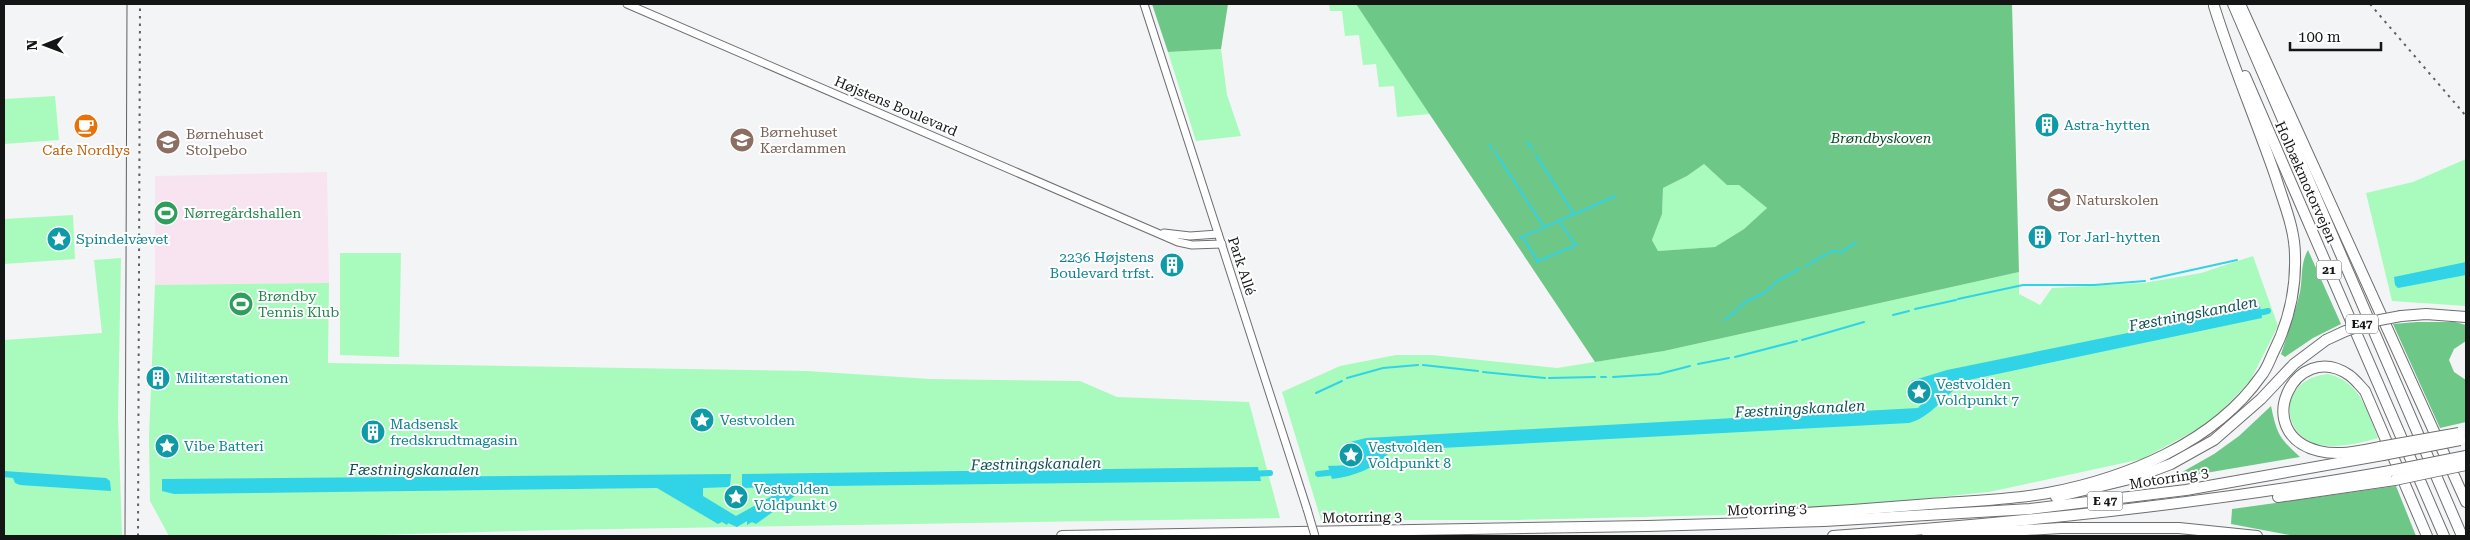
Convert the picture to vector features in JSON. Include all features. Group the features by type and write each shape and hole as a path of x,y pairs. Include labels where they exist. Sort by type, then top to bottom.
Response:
{"highway":[{"name":"Holbækmotorvejen","path":"2233,4 2462,536"},
{"path":"2240,4 2466,502"},
{"name":"Holbækmotorvejen","path":"2214,5 2444,536"},
{"path":"1647,526 1665,520 1827,513 2048,493 2119,474 2163,456 2226,416 2262,375 2284,330 2294,291 2296,255 2292,227 2261,136 2227,49 2214,5"},
{"name":"E47","path":"1924,515 2081,492 2134,478 2171,464 2214,440 2261,399 2294,364 2326,340 2349,328 2374,320 2402,316 2426,314 2466,317"},
{"path":"2382,451 2333,453 2317,451 2299,442 2288,429 2283,414 2285,396 2294,380 2306,370 2333,368 2348,374 2365,391 2427,536"},
{"name":"Motorring 3","path":"1062,536 1647,526 2030,509 2186,490 2463,436"},
{"path":"2392,476 2466,456"},
{"path":"2392,476 2466,465"},
{"name":"Motorring 3","path":"1832,536 1924,530 2232,498 2281,497 2392,476"},
{"path":"1919,536 2061,528 2179,528 2257,536"}],"street":[{"name":"Højstens Boulevard","path":"626,4 1156,232 1192,245 1222,244"},
{"name":"Park Allé","path":"1144,4 1315,536"},
{"name":"Højstens Boulevard","path":"1156,232 1190,236 1218,234"}],"shaded area":[{"path":"327,172 329,283 155,285 155,176"}],"green space":[{"path":"1152,4 1228,4 1221,49 1168,52"},
{"path":"1329,4 1356,4 1430,114 1397,117 1394,86 1379,87 1376,64 1363,65 1359,35 1345,36 1342,11 1330,11"},
{"name":"Brøndbyskoven","path":"1356,4 2012,4 2019,272 1664,351 1595,362","holes":["1704,164 1727,185 1739,185 1767,208 1744,229 1715,247 1658,251 1652,240 1662,214 1663,188 1687,176"]},
{"path":"1221,49 1227,95 1241,136 1196,141 1168,52"},
{"path":"55,96 59,140 4,144 4,99"},
{"path":"2466,159 2466,306 2392,301 2366,193 2413,182"},
{"path":"1704,164 1727,185 1739,185 1767,208 1744,229 1715,247 1658,251 1652,240 1662,214 1663,188 1687,176"},
{"path":"73,215 75,259 4,264 4,219"},
{"path":"2308,250 2341,324 2313,338 2285,357 2281,354 2298,300 2305,255"},
{"path":"340,253 401,253 399,357 340,355"},
{"path":"2253,256 2278,326 2250,381 2211,422 2142,459 1989,492 1768,514 1514,520 1321,520 1282,392 1340,366 1396,355 1432,355 1557,368 1664,351 2019,272 2019,294 2040,305 2052,288 2144,283 2201,273"},
{"path":"121,258 118,417 122,536 4,536 4,340 102,333 94,260"},
{"name":"Vestvolden","path":"329,283 328,363 807,371 930,379 1080,381 1117,397 1249,402 1280,518 555,530 340,536 169,536 150,501 149,437 155,285"},
{"path":"2455,322 2466,325 2466,341 2454,349 2449,360 2454,372 2466,380 2466,422 2440,428 2393,324"},
{"path":"2328,374 2348,383 2355,390 2366,408 2378,438 2364,442 2328,446 2307,440 2297,431 2291,420 2290,408 2292,397 2299,386 2311,378"},
{"path":"2271,406 2280,435 2287,445 2300,457 2170,479 2214,454 2239,436"},
{"path":"2396,486 2416,536 2295,536 2231,524 2232,509"}],"water":[{"path":"2466,262 2466,275 2398,288 2395,285 2394,277"},
{"path":"2260,306 2262,318 1964,381 1931,411 1909,423 1404,450 1390,452 1364,471 1332,479 1328,466 1345,465 1354,462 1359,454 1360,447 1346,448 1346,443 1366,438 1918,408 1923,403 1928,390 1926,383 1914,385 1911,381 1947,370"},
{"path":"1258,467 1261,481 828,486 806,488 756,524 752,522 747,525 747,521 737,527 722,522 718,524 657,488 174,494 162,491 162,479 731,474 730,487 703,488 703,496 736,516 772,496 772,487 742,488 742,474"},
{"path":"4,471 106,478 110,481 111,491 20,485 15,483 13,478 4,477"}],"waterway":[{"path":"1527,142 1533,150"},
{"path":"1490,145 1492,149"},
{"path":"1495,152 1544,227"},
{"path":"1536,155 1574,214"},
{"path":"1520,238 1615,196"},
{"path":"1536,262 1576,245 1559,221"},
{"path":"1523,238 1538,261"},
{"path":"1805,266 1832,251 1842,252 1856,242"},
{"path":"2151,279 2237,260"},
{"path":"1725,320 1747,301 1764,293 1779,280 1799,269"},
{"path":"1958,299 2023,285 2094,285 2145,281"},
{"path":"1915,309 1956,300"},
{"path":"1893,315 1909,311"},
{"name":"Fæstningskanalen","path":"2254,314 2268,311"},
{"path":"1802,340 1864,322"},
{"path":"1735,357 1797,341"},
{"path":"1698,364 1729,358"},
{"path":"1347,378 1383,368 1418,365"},
{"path":"1423,365 1478,371"},
{"path":"1613,377 1659,374 1690,366"},
{"path":"1483,372 1545,378"},
{"path":"1549,378 1595,377"},
{"path":"1601,377 1606,377"},
{"path":"1316,393 1342,381"},
{"name":"Fæstningskanalen","path":"1318,474 1336,472"},
{"name":"Fæstningskanalen","path":"1252,474 1270,473"}],"tram line":[{"path":"125,536 127,4"}],"railway":[{"path":"138,536 140,4"},
{"path":"2370,4 2466,116"}],"place":[{"name":"Astra-hytten","path":"2047,125"},
{"name":"Cafe Nordlys","path":"86,126"},
{"name":"Børnehuset Kærdammen","path":"742,140"},
{"name":"Børnehuset Stolpebo","path":"168,142"},
{"name":"Naturskolen","path":"2059,200"},
{"name":"Nørregårdshallen","path":"166,213"},
{"name":"Tor Jarl-hytten","path":"2040,237"},
{"name":"Spindelvævet","path":"59,239"},
{"name":"2236 Højstens Boulevard trfst.","path":"1172,265"},
{"name":"Brøndby Tennis Klub","path":"241,304"},
{"name":"Militærstationen","path":"158,378"},
{"name":"Vestvolden Voldpunkt 7","path":"1919,392"},
{"name":"Vestvolden","path":"702,420"},
{"name":"Madsensk fredskrudtmagasin","path":"373,432"},
{"name":"Vibe Batteri","path":"167,446"},
{"name":"Vestvolden Voldpunkt 8","path":"1351,455"},
{"name":"Vestvolden Voldpunkt 9","path":"736,497"}]}
